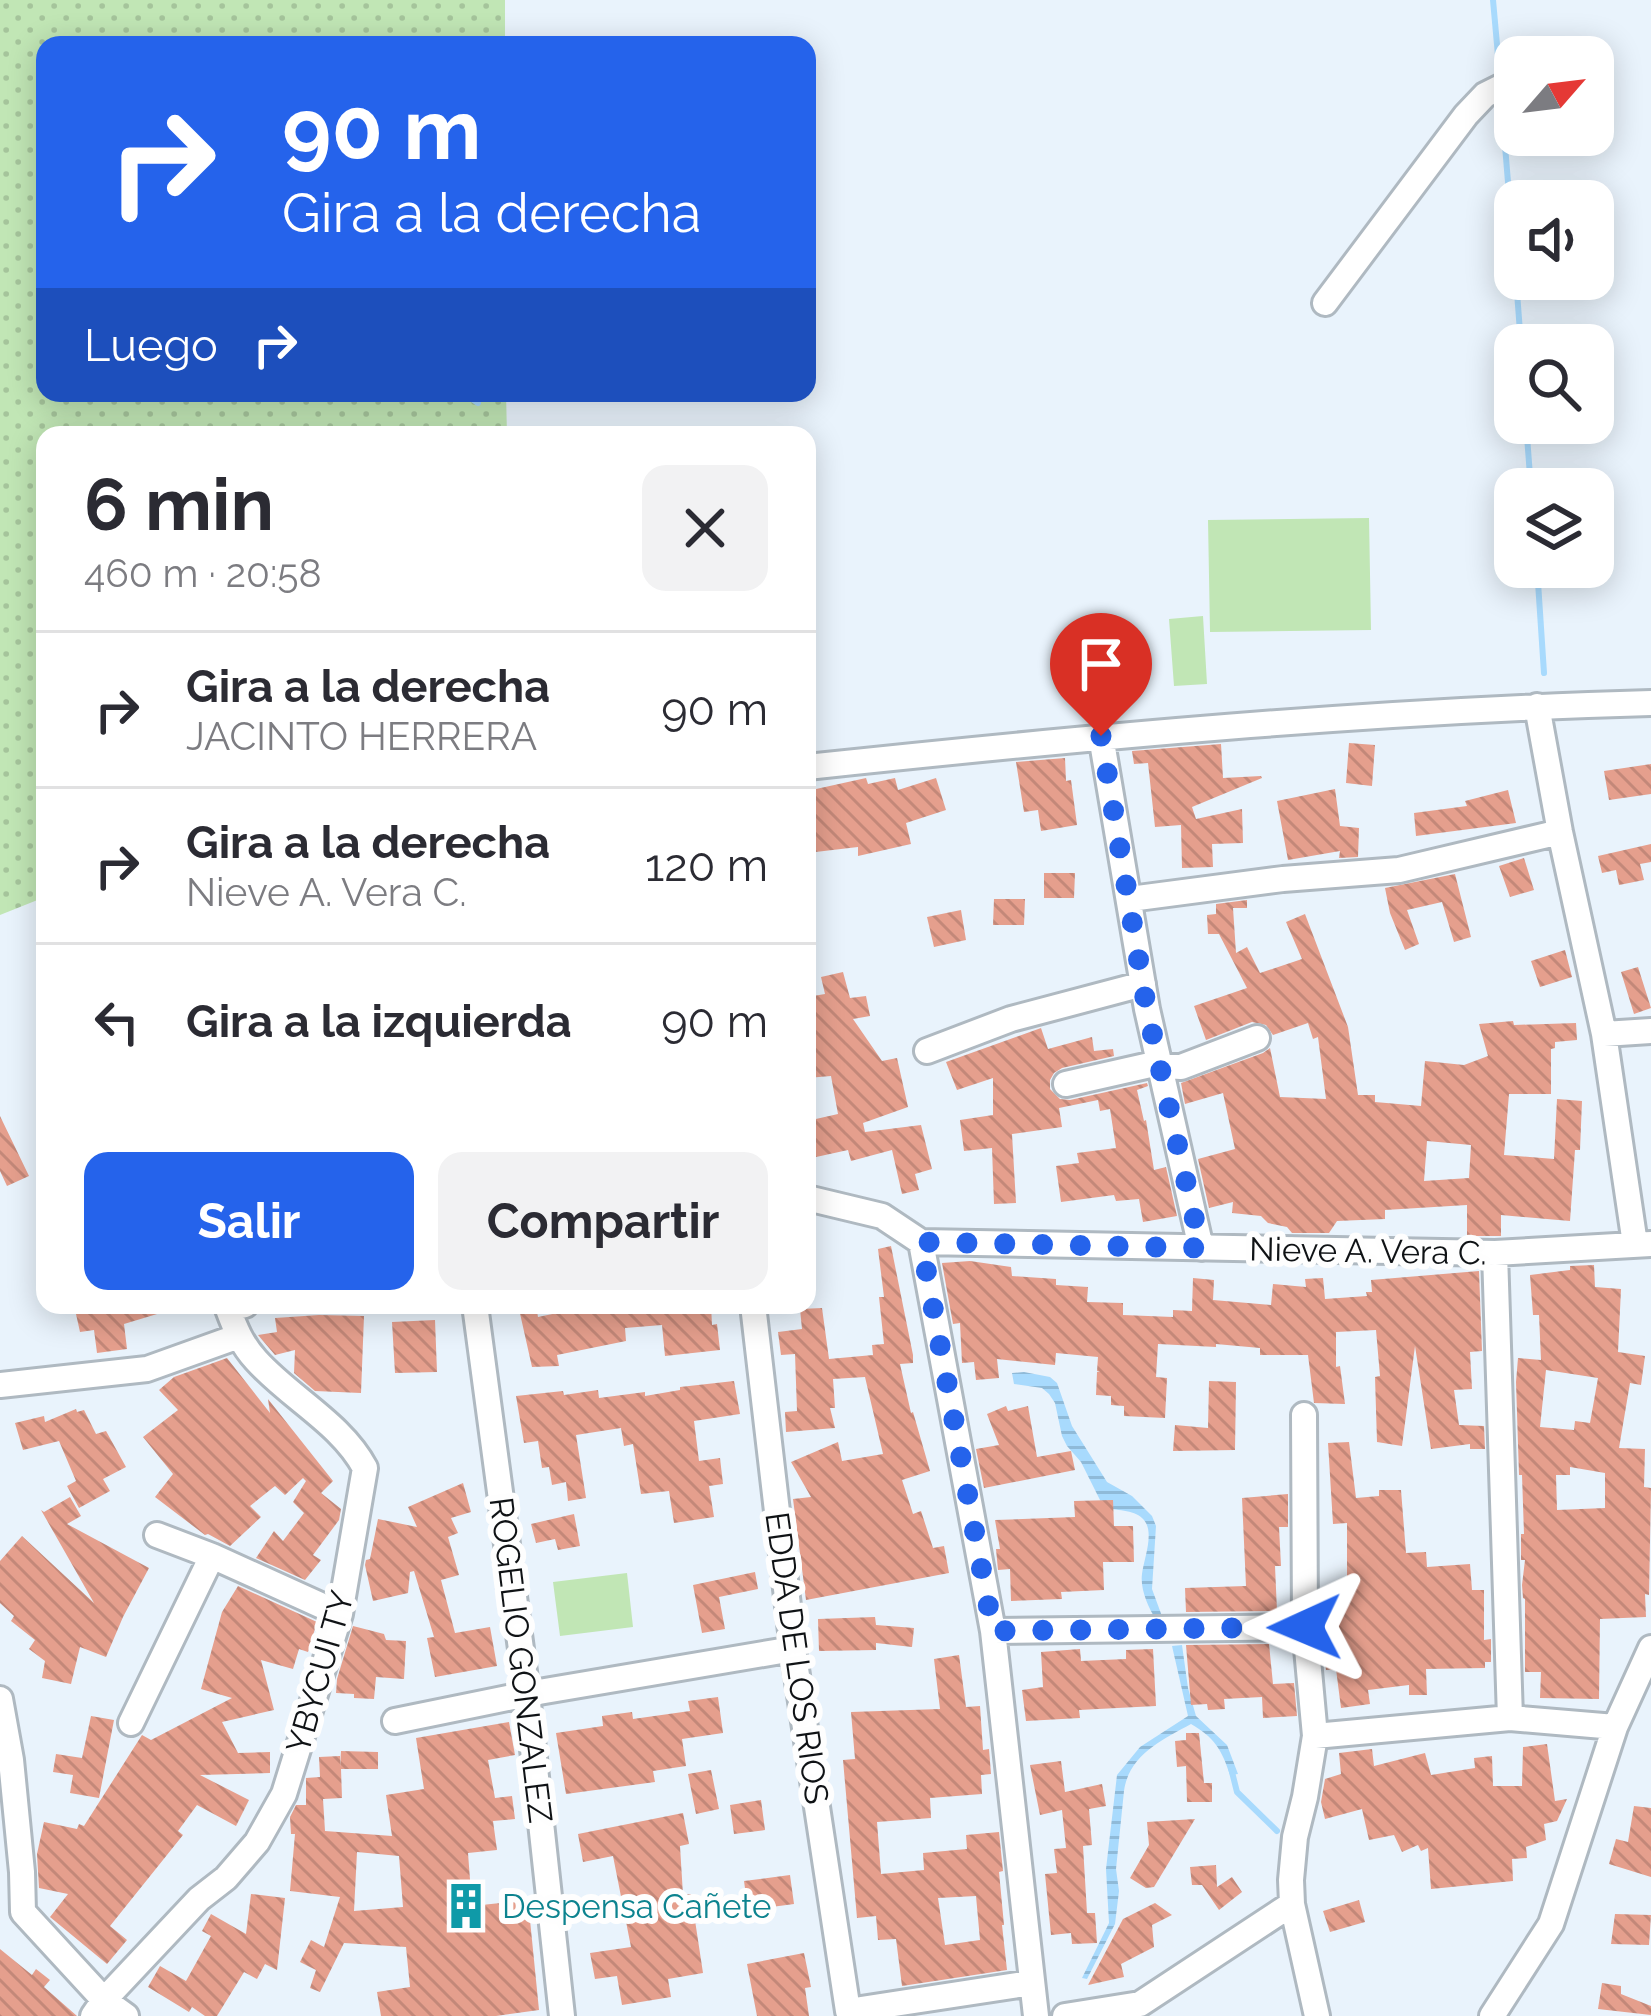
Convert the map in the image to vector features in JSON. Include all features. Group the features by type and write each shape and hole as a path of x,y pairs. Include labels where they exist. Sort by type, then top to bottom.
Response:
{"street":[{"path":"1324,303 1466,115 1494,90"},
{"path":"816,766 1101,736 1537,706 1651,703"},
{"path":"1537,706 1643,1244"},
{"path":"1101,736 1143,984 1201,1248"},
{"path":"1130,899 1399,870 1560,832"},
{"path":"926,1051 1011,1019 1143,984"},
{"path":"1604,1034 1651,1031"},
{"path":"1066,1084 1160,1064 1181,1067 1257,1038"},
{"name":"Nieve A. Vera C.","path":"816,1200 882,1216 921,1242 1495,1253 1643,1244"},
{"path":"921,1242 993,1631 1036,2016"},
{"path":"1495,1253 1510,1718"},
{"name":"YBYCUI TY","path":"99,2008 257,1842 284,1794 340,1614 364,1468 354,1448 255,1360 238,1336 237,1314"},
{"name":"ROGELIO GONZALEZ","path":"476,1314 527,1694 562,2016"},
{"name":"EDDA DE LOS RIOS","path":"754,1314 793,1649 848,2011 1031,1983"},
{"path":"0,1385 147,1369 238,1336"},
{"path":"1304,1415 1305,1627 1315,1736 1294,1837 1291,1880 1316,2016"},
{"path":"157,1535 340,1614"},
{"path":"131,1723 212,1556"},
{"path":"993,1631 1305,1627"},
{"path":"1492,2016 1551,1924 1615,1727 1651,1648"},
{"path":"395,1721 793,1649"},
{"path":"0,1699 22,1872 11,1898 99,2008 126,2016"},
{"path":"1315,1736 1510,1718 1615,1727"},
{"path":"1065,2016 1140,2005 1292,1904"}],"green space":[{"path":"0,0 505,0 505,36 36,36 36,402 506,402 507,426 36,426 36,901 0,915"},
{"path":"1369,518 1371,630 1210,632 1208,520"},
{"path":"1203,616 1207,684 1174,686 1169,619"},
{"path":"627,1573 633,1627 560,1636 553,1582"}],"water":[{"path":"1012,1373 1057,1383 1072,1426 1107,1482 1132,1496 1152,1516 1156,1526 1152,1589 1163,1619 1156,1620 1142,1586 1149,1537 1146,1523 1134,1513 1104,1508 1062,1436 1049,1394 1042,1388 1014,1384"},
{"path":"1182,1645 1196,1716 1227,1745 1238,1774 1230,1775 1216,1745 1191,1724 1148,1750 1132,1768 1124,1791 1115,1924 1087,1979 1082,1978 1109,1923 1106,1869 1117,1775 1140,1747 1188,1716 1172,1646"}],"building":[{"path":"1349,743 1375,745 1372,786 1346,783"},
{"path":"1221,744 1223,778 1262,778 1192,807 1196,819 1242,809 1243,843 1212,844 1213,867 1182,868 1181,825 1155,827 1148,763 1134,764 1132,751"},
{"path":"1065,758 1077,825 1041,831 1038,810 1024,812 1016,762"},
{"path":"1651,764 1651,794 1609,800 1604,771"},
{"path":"866,778 868,784 895,778 898,790 936,778 946,810 906,823 911,844 858,856 858,847 816,852 816,789"},
{"path":"1335,789 1340,826 1359,828 1358,857 1339,858 1340,851 1288,860 1277,801"},
{"path":"1508,790 1516,823 1416,836 1414,813 1467,806 1465,801"},
{"path":"1651,844 1651,862 1640,864 1644,880 1619,885 1616,870 1602,873 1598,856"},
{"path":"1524,858 1534,890 1510,897 1499,866"},
{"path":"1044,873 1075,873 1074,898 1044,898"},
{"path":"1455,874 1471,937 1454,942 1442,902 1407,910 1419,944 1405,950 1385,888"},
{"path":"994,899 1025,899 1024,925 993,925"},
{"path":"1247,900 1247,908 1233,908 1236,953 1247,947 1260,973 1302,959 1286,922 1305,914 1348,1027 1358,1095 1375,1095 1375,1102 1421,1106 1425,1061 1464,1065 1488,1056 1479,1024 1576,1023 1577,1040 1555,1042 1551,1049 1551,1094 1509,1094 1504,1155 1554,1159 1557,1099 1582,1101 1570,1221 1501,1215 1501,1236 1467,1236 1467,1205 1385,1210 1385,1219 1337,1221 1329,1233 1292,1233 1261,1216 1232,1213 1233,1202 1209,1208 1198,1159 1235,1149 1223,1093 1185,1104 1181,1083 1270,1048 1280,1097 1326,1099 1318,1037 1313,1039 1308,1023 1273,1035 1266,1025 1252,1022 1206,1040 1194,1006 1247,988 1219,934 1208,934 1207,915 1216,914 1216,904","holes":["1427,1141 1471,1145 1469,1178 1424,1181"]},
{"path":"961,910 966,940 934,947 927,917"},
{"path":"1565,950 1572,977 1540,987 1531,961"},
{"path":"1638,967 1651,1008 1634,1014 1621,972"},
{"path":"843,972 850,998 866,996 870,1016 853,1019 882,1061 897,1058 908,1107 863,1123 865,1132 921,1125 932,1169 915,1174 919,1190 902,1194 892,1150 851,1161 848,1150 816,1157 816,1119 838,1114 831,1076 816,1077 816,996 825,994 821,977"},
{"path":"1041,1028 1048,1049 1092,1037 1094,1051 1113,1049 1114,1056 1054,1073 1050,1089 1060,1099 1147,1083 1137,1090 1154,1170 1166,1167 1177,1216 1143,1222 1139,1199 1116,1201 1114,1195 1061,1202 1056,1166 1079,1163 1077,1153 1116,1148 1110,1109 1100,1111 1098,1100 1059,1108 1062,1127 1012,1134 1016,1203 994,1204 992,1148 964,1151 960,1120 993,1115 993,1078 957,1090 946,1062"},
{"path":"0,1116 29,1176 7,1186 0,1171"},
{"path":"891,1246 913,1355 913,1363 900,1364 930,1471 902,1480 913,1514 921,1511 933,1548 944,1546 949,1573 806,1600 793,1499 811,1497 791,1462 838,1442 842,1461 883,1454 865,1377 833,1379 835,1408 830,1408 835,1428 786,1432 785,1412 797,1411 795,1354 781,1355 778,1332 802,1329 800,1314 816,1314 816,1308 822,1308 829,1359 873,1355 872,1345 884,1344 878,1249"},
{"path":"970,1261 1011,1267 1012,1276 1088,1287 1087,1302 1123,1303 1123,1315 1173,1317 1173,1310 1192,1311 1193,1278 1214,1280 1213,1300 1271,1305 1273,1284 1306,1287 1305,1279 1323,1278 1325,1299 1367,1296 1366,1292 1372,1292 1371,1280 1479,1271 1482,1351 1470,1352 1472,1389 1454,1390 1459,1425 1484,1426 1485,1449 1470,1449 1470,1444 1431,1449 1415,1346 1402,1446 1377,1442 1376,1330 1336,1332 1336,1367 1340,1366 1345,1404 1314,1403 1308,1355 1260,1355 1260,1348 1216,1344 1158,1344 1156,1377 1167,1378 1165,1418 1124,1416 1124,1406 1111,1405 1111,1396 1096,1395 1098,1357 1056,1353 1055,1365 997,1359 999,1378 976,1380 974,1362 962,1363 960,1323 953,1324 942,1263"},
{"path":"1594,1265 1595,1287 1621,1289 1618,1352 1645,1356 1641,1385 1630,1383 1619,1448 1645,1449 1644,1487 1651,1488 1649,1595 1645,1594 1646,1617 1600,1619 1599,1699 1540,1698 1541,1672 1525,1672 1518,1358 1541,1360 1539,1315 1533,1315 1530,1275 1570,1270 1570,1266","holes":["1546,1370 1598,1378 1590,1423 1575,1421 1574,1430 1540,1427","1570,1467 1605,1473 1605,1508 1557,1510 1556,1475 1570,1475"]},
{"path":"76,1314 157,1314 124,1324 127,1349 97,1353 94,1330 80,1332"},
{"path":"520,1314 711,1314 712,1325 717,1324 720,1350 665,1356 662,1325 625,1328 626,1341 557,1355 559,1366 532,1367"},
{"path":"364,1316 361,1393 315,1391 294,1373 295,1350 275,1355 258,1335 277,1332 275,1318"},
{"path":"435,1320 437,1372 395,1373 392,1322"},
{"path":"227,1358 270,1413 268,1399 333,1481 321,1493 341,1509 339,1520 313,1555 321,1560 305,1580 256,1558 274,1531 283,1541 304,1513 293,1502 306,1481 303,1478 285,1495 275,1486 250,1506 261,1517 230,1546 205,1535 155,1497 173,1474 143,1437 178,1410 159,1390 174,1377"},
{"path":"734,1381 740,1414 694,1421 699,1461 720,1458 723,1484 709,1486 714,1517 674,1523 669,1491 641,1494 633,1444 624,1446 621,1428 576,1435 586,1498 568,1501 566,1482 552,1485 549,1467 542,1468 538,1441 524,1443 516,1396 598,1390 599,1398 645,1392 645,1396"},
{"path":"1209,1381 1236,1382 1235,1450 1173,1451 1175,1425 1208,1428"},
{"path":"1006,1406 1008,1411 1028,1406 1037,1457 1071,1451 1075,1470 984,1488 976,1449 999,1445 987,1414"},
{"path":"84,1410 96,1434 106,1431 126,1467 103,1479 110,1491 79,1508 67,1486 76,1481 59,1441 23,1450 15,1423 44,1416 45,1422"},
{"path":"1349,1442 1356,1498 1379,1496 1379,1490 1401,1490 1406,1553 1426,1552 1427,1567 1470,1564 1472,1590 1484,1590 1484,1640 1491,1639 1491,1662 1485,1662 1485,1668 1426,1669 1427,1695 1409,1695 1409,1685 1368,1690 1370,1704 1341,1708 1336,1669 1326,1670 1322,1637 1337,1635 1336,1591 1347,1591 1347,1523 1333,1524 1328,1443"},
{"path":"463,1483 471,1512 451,1518 458,1533 448,1537 459,1575 441,1580 455,1633 490,1627 497,1666 435,1677 427,1638 434,1637 414,1571 408,1593 373,1601 365,1565 378,1519 417,1527 408,1507"},
{"path":"1288,1494 1288,1527 1279,1527 1281,1566 1275,1566 1277,1611 1186,1612 1185,1588 1246,1586 1242,1498"},
{"path":"70,1497 81,1516 67,1524 149,1568 106,1657 80,1647 71,1684 42,1678 45,1661 29,1649 35,1640 11,1621 14,1616 0,1603 0,1561 22,1536 94,1603 41,1510"},
{"path":"1113,1500 1114,1526 1133,1526 1134,1562 1103,1562 1104,1590 1061,1592 1062,1599 1011,1601 1010,1569 998,1570 995,1520 1075,1517 1074,1501"},
{"path":"574,1514 580,1546 558,1550 555,1539 536,1543 531,1524"},
{"path":"755,1572 758,1589 719,1597 725,1629 702,1633 693,1585"},
{"path":"238,1586 317,1622 308,1652 299,1649 293,1669 261,1660 274,1710 222,1722 238,1753 270,1752 270,1773 200,1775 249,1800 236,1826 197,1805 178,1831 183,1835 110,1926 127,1940 107,1964 50,1917 68,1894 39,1888 37,1854 44,1822 77,1829 79,1824 84,1826 142,1735 151,1740 232,1698 201,1689 222,1612"},
{"path":"875,1617 876,1625 914,1628 912,1647 876,1643 876,1650 819,1651 818,1619"},
{"path":"353,1626 384,1634 386,1640 406,1641 404,1679 376,1677 374,1699 336,1693"},
{"path":"1269,1644 1273,1684 1294,1683 1297,1716 1263,1718 1262,1697 1224,1699 1225,1709 1191,1705 1186,1645"},
{"path":"1080,1649 1081,1661 1126,1659 1126,1650 1153,1649 1156,1706 1079,1710 1080,1718 1026,1721 1022,1690 1043,1687 1041,1652"},
{"path":"959,1655 966,1707 980,1706 983,1750 989,1749 991,1774 981,1775 982,1794 930,1798 931,1818 877,1822 881,1874 924,1870 923,1853 967,1849 966,1835 999,1832 1007,1970 902,1986 896,1939 878,1940 876,1916 857,1918 843,1760 855,1759 851,1712 940,1709 934,1659","holes":["976,1896 980,1940 945,1945 938,1898"]},
{"path":"718,1697 723,1733 682,1739 686,1766 653,1771 655,1782 566,1794 556,1733 603,1726 602,1716 632,1712 633,1719 690,1711 688,1701"},
{"path":"91,1716 114,1720 99,1798 70,1793 73,1775 53,1772 56,1754 82,1758"},
{"path":"509,1722 515,1755 488,1760 495,1798 512,1796 515,1819 493,1821 497,1850 468,1853 472,1906 528,1900 539,2010 496,2016 381,2016 377,1992 410,1987 406,1947 344,1943 320,1992 310,1988 316,1970 300,1962 311,1940 324,1947 340,1897 290,1891 295,1834 291,1834 290,1817 296,1805 306,1805 306,1778 320,1777 319,1757 340,1756 340,1767 341,1751 378,1752 378,1769 341,1769 342,1798 323,1799 325,1831 392,1836 386,1795 424,1789 416,1738","holes":["357,1852 399,1856 403,1907 354,1911"]},
{"path":"1186,1733 1199,1733 1204,1783 1212,1783 1212,1802 1187,1802 1186,1766 1177,1767 1175,1741 1186,1740"},
{"path":"1547,1744 1555,1801 1567,1799 1557,1821 1544,1824 1546,1840 1526,1847 1527,1858 1512,1859 1513,1881 1431,1889 1428,1848 1421,1851 1418,1845 1402,1852 1394,1835 1369,1840 1362,1809 1325,1819 1321,1802 1325,1779 1341,1774 1339,1753 1372,1749 1374,1766 1425,1753 1431,1775 1475,1768 1474,1758 1492,1756 1493,1786 1522,1786 1523,1747"},
{"path":"1061,1761 1065,1792 1102,1784 1106,1806 1089,1809 1092,1845 1083,1846 1087,1913 1095,1913 1097,1943 1072,1944 1071,1933 1051,1935 1045,1874 1057,1873 1054,1849 1066,1848 1062,1810 1040,1815 1030,1765"},
{"path":"711,1770 719,1809 696,1814 688,1774"},
{"path":"761,1800 765,1830 734,1834 730,1805"},
{"path":"1634,1806 1651,1808 1651,1877 1609,1864 1616,1839 1628,1842"},
{"path":"683,1813 689,1844 680,1846 683,1895 691,1894 703,1973 668,1979 671,1997 622,2005 617,1976 595,1979 590,1953 631,1947 613,1856 583,1862 578,1834"},
{"path":"1195,1819 1154,1887 1146,1888 1130,1878 1149,1845 1147,1822"},
{"path":"1216,1865 1217,1887 1232,1877 1242,1892 1219,1910 1202,1885 1192,1885 1190,1867"},
{"path":"790,1875 794,1904 748,1910 744,1881"},
{"path":"251,1894 285,1898 277,1970 265,1964 257,1979 244,1972 217,2016 205,2016 192,2007 189,2012 148,1987 160,1966 186,1981 211,1936 202,1931 211,1914 246,1934"},
{"path":"1359,1900 1365,1922 1330,1932 1323,1911"},
{"path":"1155,1903 1172,1915 1152,1925 1154,1947 1121,1964 1124,1977 1088,1985 1123,1919"},
{"path":"1615,1914 1651,1915 1649,1945 1611,1944"},
{"path":"0,1949 32,1975 36,1969 50,1980 44,1987 77,2016 0,2016"},
{"path":"804,1953 811,1987 805,1988 809,2016 757,2016 747,1964"},
{"path":"1602,1983 1621,1986 1621,1994 1651,2006 1651,2015 1598,2009"}],"waterway":[{"path":"1493,0 1496,36"},
{"path":"1506,156 1508,180"},
{"path":"1518,300 1519,324"},
{"path":"1528,444 1529,468"},
{"path":"1538,588 1544,673"},
{"path":"1231,1768 1237,1792 1277,1831"}],"place":[{"name":"Despensa Cañete","path":"466,1906"}],"route":[{"path":"1101,736 1147,1010 1201,1248 921,1242 993,1631 1305,1627"}]}
